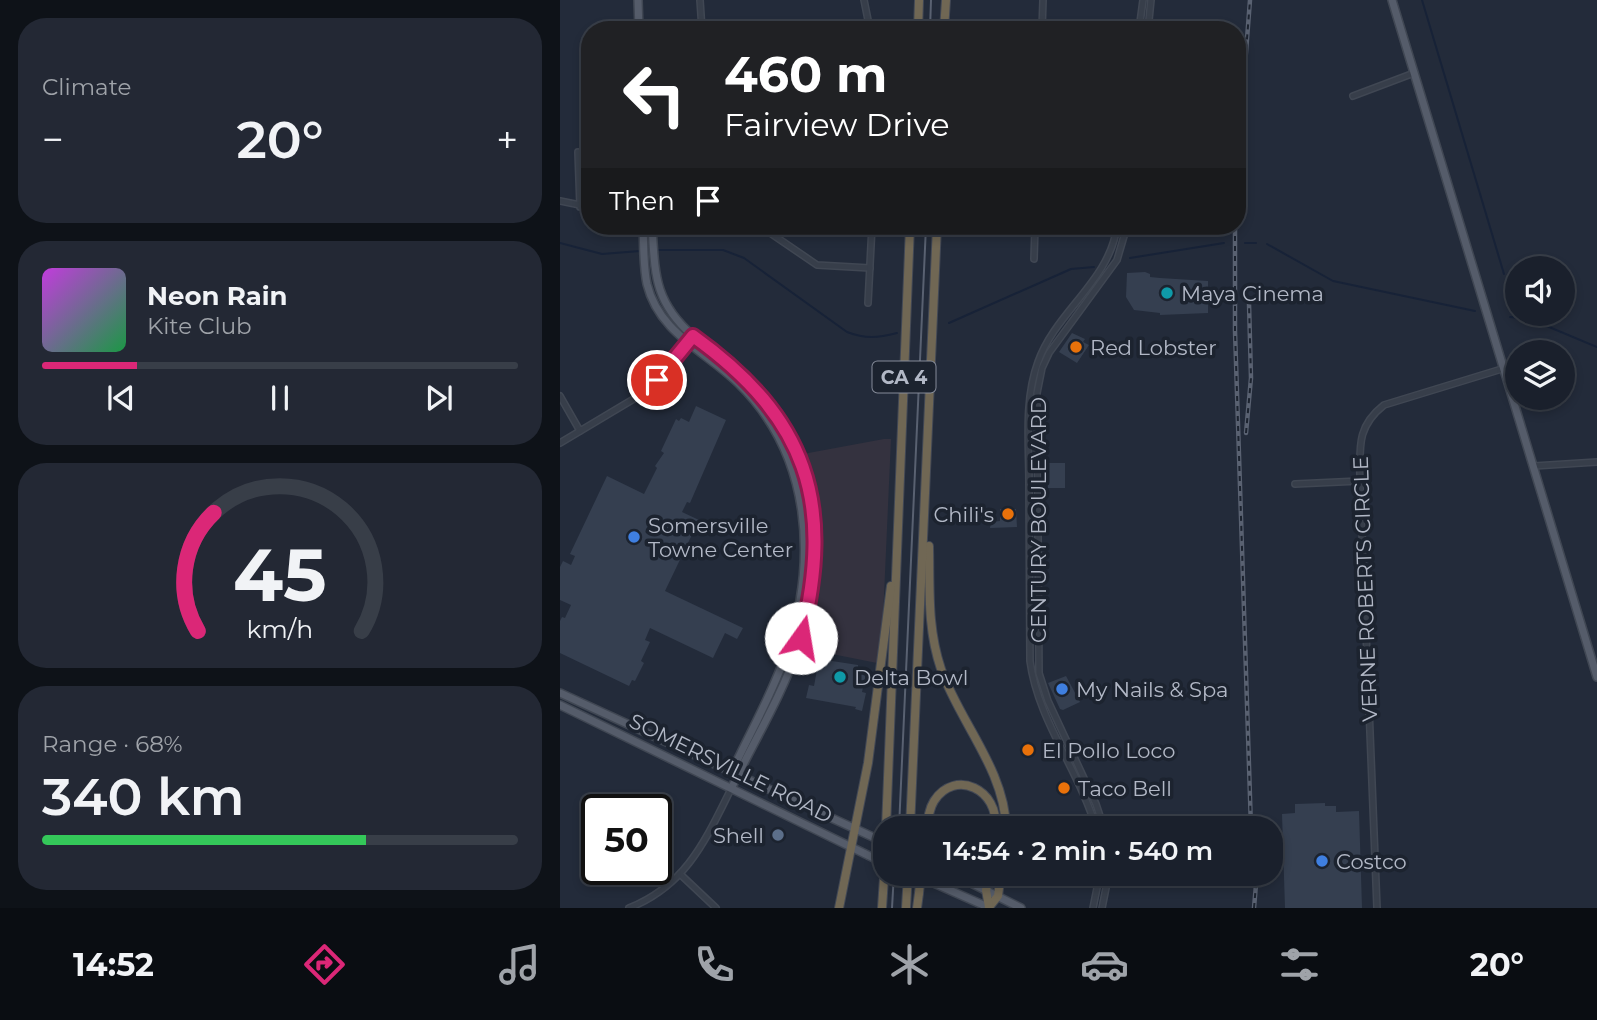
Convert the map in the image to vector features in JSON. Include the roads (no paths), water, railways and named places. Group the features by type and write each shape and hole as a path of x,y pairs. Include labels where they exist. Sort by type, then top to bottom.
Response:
{"highway":[{"path":"918,21 919,0"},
{"path":"945,21 946,0"},
{"name":"CA 4","path":"886,816 910,235"},
{"name":"CA 4","path":"911,816 937,235"},
{"path":"926,504 931,630 950,690 1000,793 1004,816"},
{"path":"839,908 868,762 898,528"},
{"path":"928,816 935,799 943,792 964,786 981,791 989,799 995,816"},
{"path":"882,908 883,886"},
{"path":"906,908 907,886"},
{"path":"917,908 920,886"},
{"path":"987,886 989,908"},
{"path":"989,908 998,896 999,886"}],"main road":[{"path":"638,0 639,21"},
{"path":"1392,0 1505,368"},
{"path":"643,235 645,270 650,294 665,322 733,378 758,406 783,447 798,485 806,538 803,581 786,653 735,765 737,775"},
{"path":"652,235 654,270 659,290 673,316 693,336"},
{"path":"703,343 745,377 776,415 797,453 810,494 815,538 811,592 799,643 778,695 732,787"},
{"path":"1517,410 1597,677"},
{"path":"770,691 778,695"},
{"name":"SOMERSVILLE ROAD","path":"560,693 873,837"},
{"name":"SOMERSVILLE ROAD","path":"560,705 873,857"},
{"path":"939,886 989,908"},
{"path":"978,886 1021,908"}],"street":[{"path":"700,0 701,21"},
{"path":"863,0 868,21"},
{"path":"1042,21 1043,0"},
{"path":"1140,21 1143,0"},
{"path":"1150,21 1152,0"},
{"path":"1353,96 1414,73"},
{"path":"560,201 580,207 578,152"},
{"path":"773,235 817,265 870,268"},
{"path":"868,303 872,235"},
{"path":"1034,259 1035,235"},
{"name":"CENTURY BOULEVARD","path":"1091,816 1040,705 1030,661 1030,391 1046,344 1057,325 1105,265 1116,235"},
{"name":"CENTURY BOULEVARD","path":"1100,816 1048,701 1039,673 1037,393 1042,368 1053,346 1117,260 1124,235"},
{"path":"560,443 642,394 659,378 693,336 703,343"},
{"name":"VERNE ROBERTS CIRCLE","path":"1377,908 1360,481 1362,432 1369,417 1384,405 1505,368"},
{"path":"560,396 580,430"},
{"path":"1534,466 1597,462"},
{"path":"1296,484 1360,481"},
{"path":"629,908 657,893 697,855 732,787"},
{"path":"680,874 716,908"},
{"path":"1093,908 1097,886"},
{"path":"1102,908 1106,886"}],"waterway":[{"path":"1422,0 1504,274"},
{"path":"560,243 602,254 640,251"},
{"path":"1130,258 1224,243"},
{"path":"1245,243 1256,243"},
{"path":"1267,244 1333,281 1475,311"},
{"path":"658,250 723,250 744,258 847,332 872,337 897,333"},
{"path":"949,323 1071,269 1094,267"},
{"path":"1547,326 1597,347"}],"tram line":[{"path":"930,21 931,0"},
{"path":"900,816 926,235"},
{"path":"892,908 893,886"}],"railway":[{"path":"1246,52 1250,0"},
{"path":"1235,235 1235,331 1251,816"},
{"path":"1246,433 1251,378 1249,303"},
{"path":"1254,908 1256,886"}],"place":[{"name":"Maya Cinema","path":"1167,293"},
{"name":"Red Lobster","path":"1076,347"},
{"name":"Chili's","path":"1008,514"},
{"name":"Somersville Towne Center","path":"634,537"},
{"name":"Delta Bowl","path":"840,677"},
{"name":"My Nails & Spa","path":"1062,689"},
{"name":"El Pollo Loco","path":"1028,750"},
{"name":"Taco Bell","path":"1064,788"},
{"name":"Shell","path":"778,835"},
{"name":"Costco","path":"1322,861"}]}
